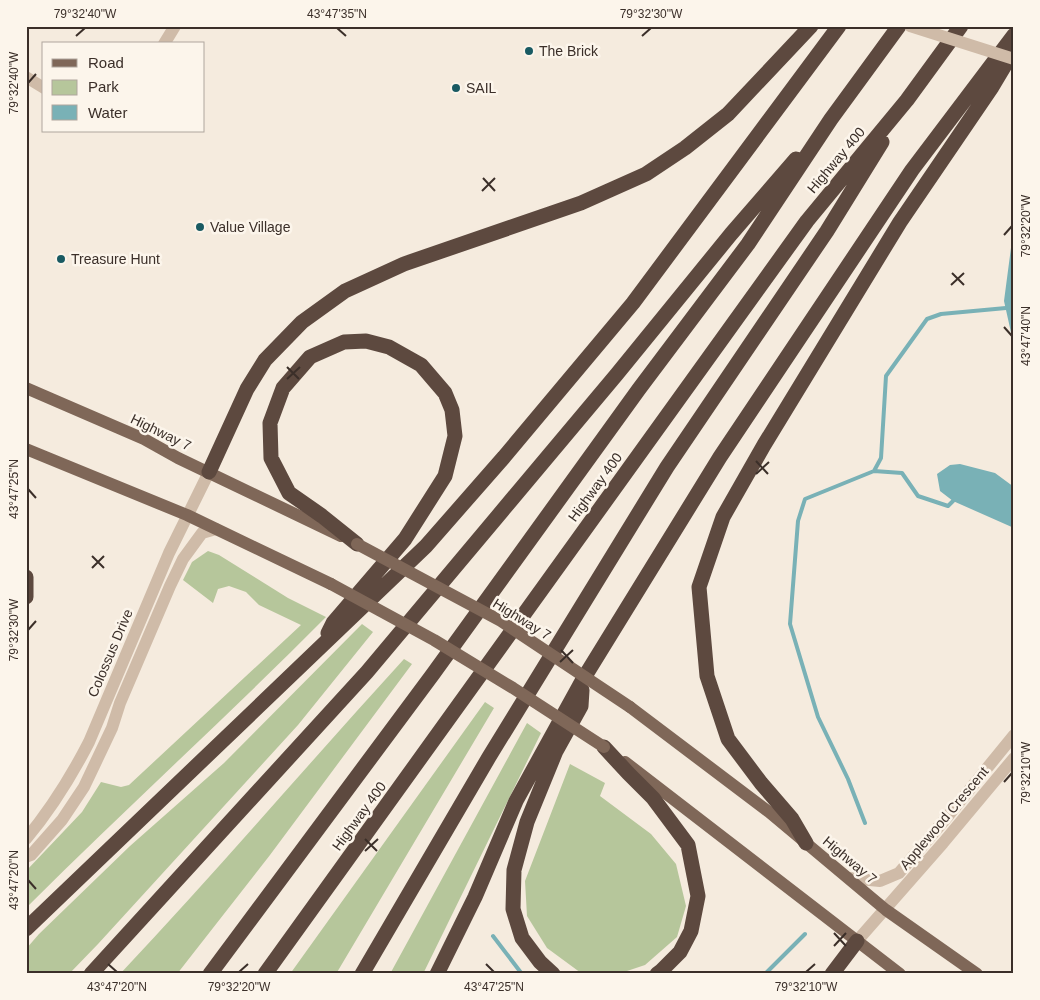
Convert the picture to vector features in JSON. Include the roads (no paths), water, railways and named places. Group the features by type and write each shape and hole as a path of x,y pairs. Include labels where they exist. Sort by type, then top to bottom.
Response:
{"highway":[{"path":"209,472 247,389 265,360 302,322 345,291 404,264 581,203 646,174 685,148 728,114 811,26"},
{"path":"26,929 426,546 504,457 633,303 839,26"},
{"name":"Highway 400","path":"210,974 428,682 639,389 748,244 832,119 899,26"},
{"name":"Highway 400","path":"265,974 807,221 907,100 961,26"},
{"path":"437,974 475,897 516,801 582,681 736,433 912,170 1014,35"},
{"path":"806,843 792,819 761,783 728,739 707,676 699,587 723,517 764,445 900,222 992,87 1014,50"},
{"path":"362,974 489,757 667,466 827,231 907,100"},
{"path":"91,974 367,672 731,234 832,119"},
{"path":"323,646 333,623 404,539 435,492 445,476 455,436 452,410 445,393 421,365 389,347 366,341 344,342 310,357 283,388 270,423 271,458 289,493 357,544"},
{"path":"26,577 26,597"},
{"path":"553,974 540,962 522,938 513,908 514,870 527,822 556,751 581,706 582,681"},
{"path":"604,747 653,798 688,845 698,896 691,930 680,952 662,972 657,974"},
{"path":"832,974 857,941"}],"main road":[{"name":"Highway 7","path":"26,388 144,439 357,544 500,621 630,707 769,812 886,910 977,974"},
{"path":"26,449 187,515 331,584 434,640 604,747 900,974"}],"street":[{"path":"165,42 175,26"},
{"path":"910,26 1014,60"},
{"path":"26,77 42,87"},
{"name":"Colossus Drive","path":"26,857 62,820 84,787 112,728 164,584 170,553 209,472"},
{"name":"Colossus Drive","path":"26,839 45,817 74,771 164,584 202,533 216,529"},
{"name":"Applewood Crescent","path":"849,878 880,881 899,872 954,809 1014,735"},
{"name":"Applewood Crescent","path":"857,941 886,910 1014,758"}],"water":[{"path":"1014,225 1014,346 1004,301"},
{"path":"960,464 995,473 1014,487 1014,528 953,501 940,491 937,474 950,465"}],"waterway":[{"path":"874,471 881,458 886,376 927,319 941,314 1006,308"},
{"path":"865,823 848,779 818,717 790,624 798,521 805,499 874,471 902,473 918,496 948,506 953,501"},
{"path":"765,974 805,934"},
{"path":"493,936 522,974"}],"place":[{"name":"The Brick","path":"529,51"},
{"name":"SAIL","path":"456,88"},
{"name":"Value Village","path":"200,227"},
{"name":"Treasure Hunt","path":"61,259"}]}
